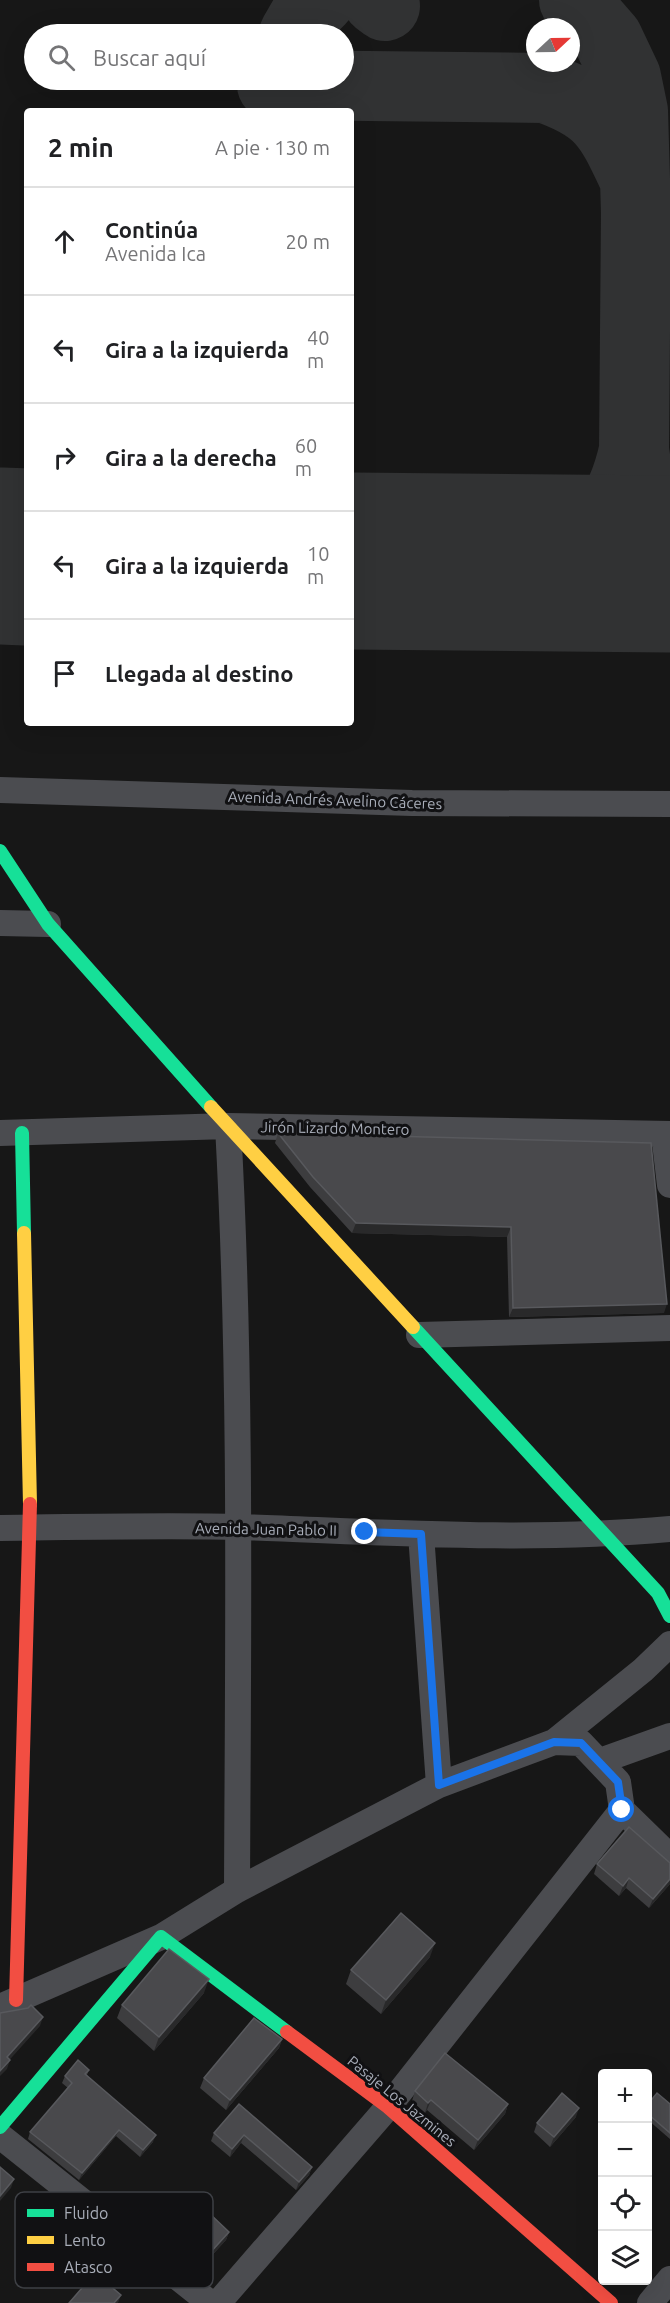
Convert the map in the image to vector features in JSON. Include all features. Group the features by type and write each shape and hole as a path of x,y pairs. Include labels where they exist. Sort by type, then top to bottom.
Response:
{"street":[{"name":"Avenida Andrés Avelino Cáceres","path":"0,790 412,803 670,804"},
{"path":"0,851 48,924 228,1126 658,1593 670,1616"},
{"path":"0,924 48,924"},
{"path":"228,1126 233,1216 238,1527 237,1890"},
{"name":"Jirón Lizardo Montero","path":"11,1133 228,1126 667,1134"},
{"path":"11,1133 30,1528 8,2003 160,1937 237,1890 439,1785 554,1742 643,1670 670,1644"},
{"path":"667,1134 670,1185"},
{"path":"419,1335 670,1328"},
{"name":"Avenida Juan Pablo II","path":"0,1528 238,1527 421,1534 604,1535 670,1529"},
{"path":"421,1534 439,1785"},
{"path":"600,1761 670,1736"},
{"path":"554,1742 581,1743 600,1761 618,1782 622,1810 670,1857"},
{"path":"218,2303 388,2107 622,1810"},
{"path":"0,2127 160,1937"},
{"name":"Pasaje Los Jazmines","path":"160,1937 388,2107 611,2303"},
{"path":"0,2136 70,2192"},
{"path":"650,2303 670,2279"},
{"path":"191,2288 210,2303"}],"building":[{"path":"278,1133 651,1143 667,1304 513,1308 511,1227 356,1223 313,1177"},
{"path":"629,1827 670,1863 670,1879 653,1899 629,1878 623,1886 597,1864"},
{"path":"401,1913 435,1943 386,2000 351,1970"},
{"path":"169,1949 209,1979 159,2037 122,2005"},
{"path":"31,2005 43,2017 7,2057 10,2060 0,2071 0,2013 28,2008"},
{"path":"254,2018 282,2039 230,2100 204,2078"},
{"path":"445,2053 508,2104 478,2140 431,2100 428,2103 415,2091"},
{"path":"78,2060 89,2070 85,2074 156,2135 143,2150 119,2130 82,2173 30,2132 72,2083 65,2076"},
{"path":"562,2093 579,2108 554,2137 537,2123"},
{"path":"657,2093 670,2104 670,2133 652,2117 652,2099"},
{"path":"239,2104 312,2167 299,2182 244,2135 232,2149 214,2133"},
{"path":"0,2167 14,2179 0,2196"},
{"path":"213,2217 229,2232 213,2250"},
{"path":"82,2288 113,2288 121,2295 114,2303 69,2303"}],"taxiway":[{"path":"300,24 305,15 320,0"},
{"path":"377,0 385,6"},
{"path":"531,563 571,544 600,522 620,493 634,450 636,213 633,111 626,77 608,39 574,0"},
{"path":"354,86 545,88 580,103 602,122 619,146 635,180"},
{"path":"634,450 644,493 654,512 670,528"}],"runway":[{"path":"0,556 24,557"},
{"path":"354,561 670,564"}],"traffic: fast":[{"path":"0,851 48,924 211,1107"},
{"path":"22,1133 24,1233"},
{"path":"413,1327 658,1593 670,1616"},
{"path":"0,2127 161,1937 287,2032"}],"traffic: slow":[{"path":"211,1107 413,1327"},
{"path":"24,1233 30,1504"}],"traffic: jam":[{"path":"16,2000 30,1504"},
{"path":"287,2032 388,2107 611,2303"}],"route":[{"path":"365,1532 421,1534 439,1785 554,1742 581,1743 618,1782 622,1810"}]}
